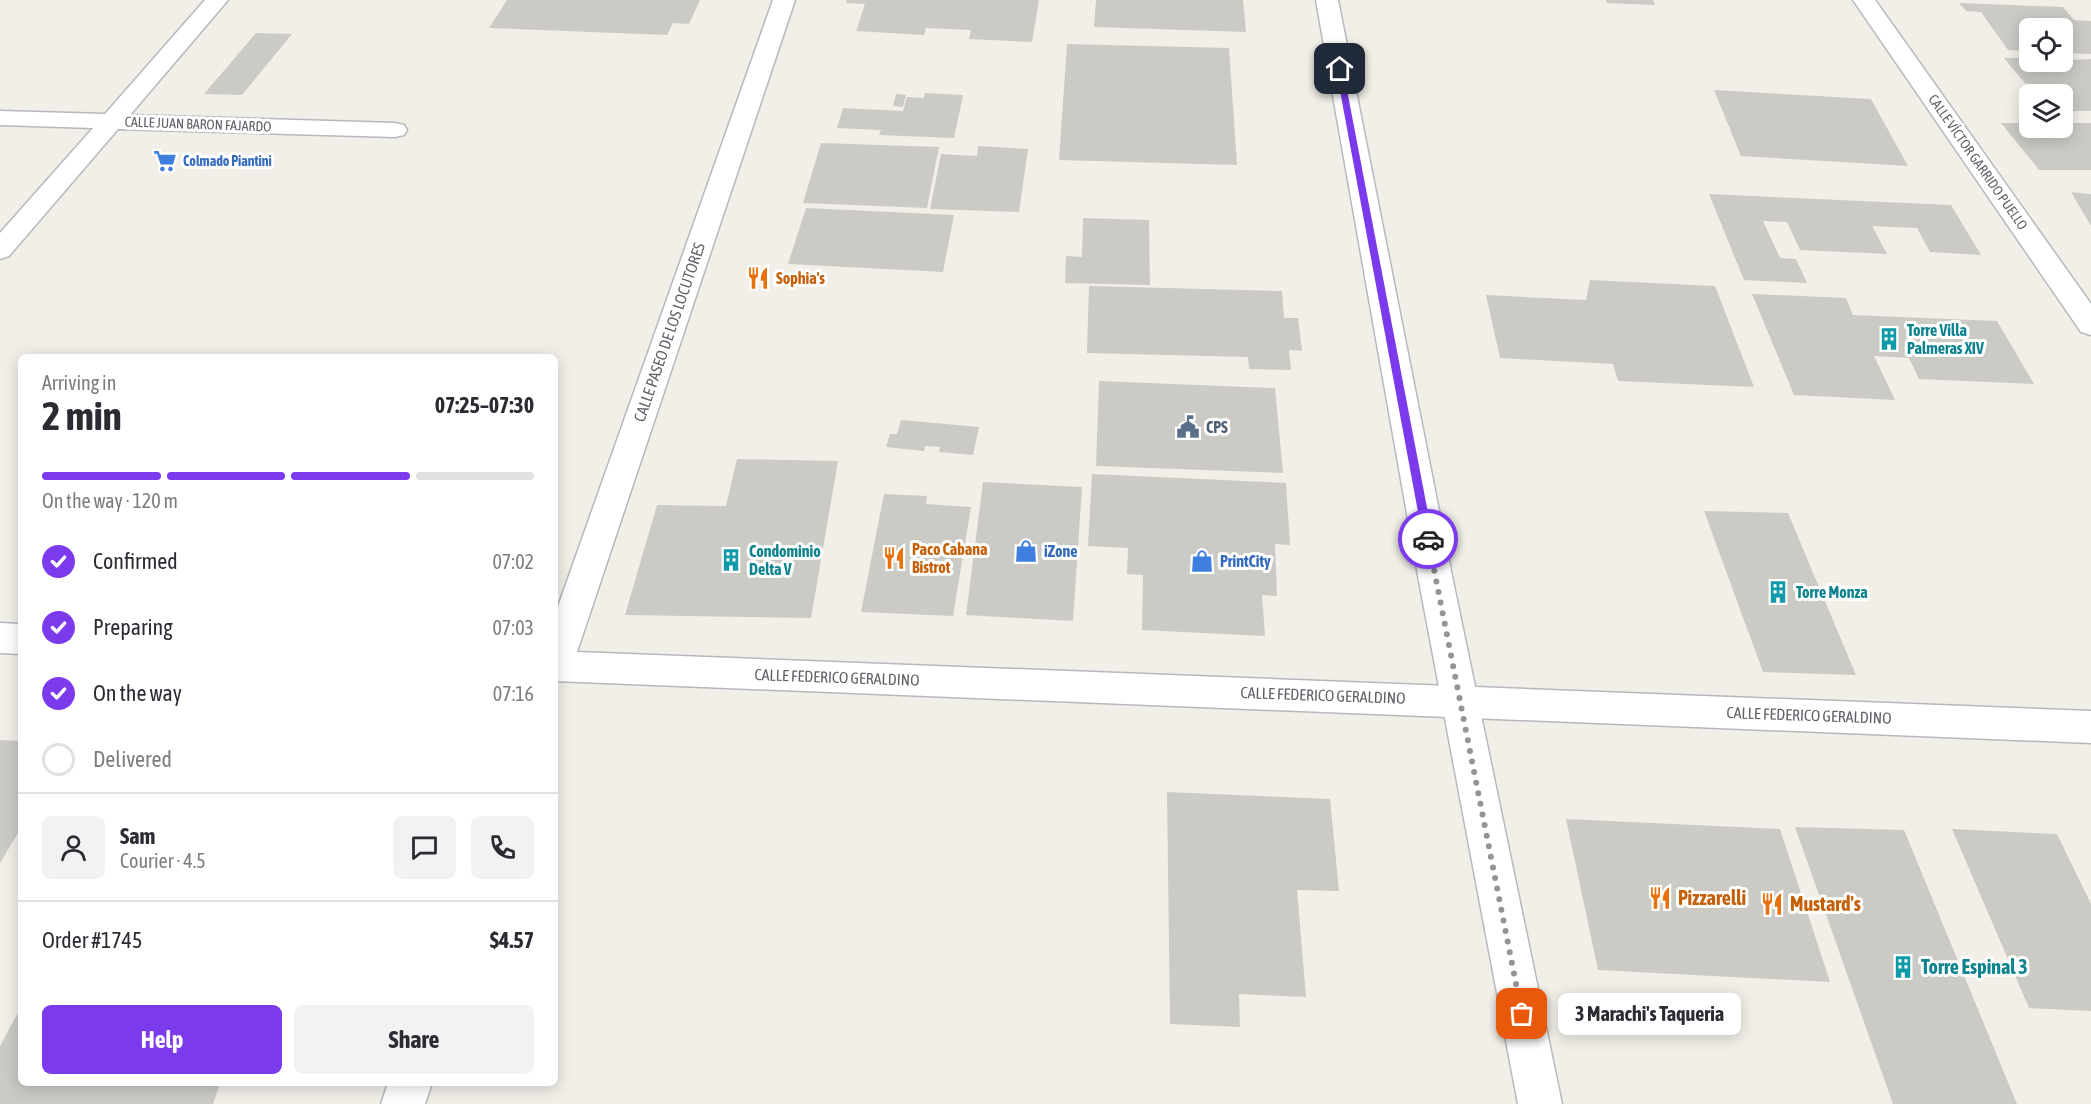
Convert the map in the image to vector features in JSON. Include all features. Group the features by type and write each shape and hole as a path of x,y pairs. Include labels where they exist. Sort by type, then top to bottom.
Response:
{"street":[{"path":"0,250 217,0"},
{"name":"CALLE PASEO DE LOS LOCUTORES","path":"558,656 784,0"},
{"path":"1327,0 1460,701 1540,1104"},
{"name":"CALLE VÍCTOR GARRIDO PUELLO","path":"1864,0 2091,324"},
{"name":"CALLE JUAN BARON FAJARDO","path":"0,118 395,130"},
{"path":"0,638 18,639"},
{"name":"CALLE FEDERICO GERALDINO","path":"558,665 2091,727"},
{"path":"403,1104 409,1086"}],"building":[{"path":"507,0 700,0 689,24 673,23 667,35 489,28"},
{"path":"847,0 1039,0 1032,42 969,39 971,30 926,28 924,35 856,31 865,4 846,3"},
{"path":"1096,0 1243,0 1246,32 1094,27"},
{"path":"1606,0 1653,0 1655,5 1607,3"},
{"path":"1959,3 2063,7 2072,18 2019,18 2019,50 2008,50 1981,12 1966,11"},
{"path":"2073,19 2091,21 2091,54 2073,53"},
{"path":"256,33 292,34 242,95 204,94"},
{"path":"1067,44 1229,48 1237,165 1059,160"},
{"path":"2004,58 2019,58 2019,72 2073,72 2073,60 2091,59 2091,111 2073,111 2073,84 2026,84"},
{"path":"1714,90 1871,99 1908,166 1741,156"},
{"path":"925,93 963,95 954,138 879,135 881,130 837,128 843,108 903,111 907,97 924,98"},
{"path":"896,94 906,95 903,107 893,106"},
{"path":"2001,123 2019,123 2019,138 2073,138 2073,123 2091,123 2091,170 2039,170"},
{"path":"821,143 939,147 927,208 803,203"},
{"path":"978,146 1028,149 1019,212 930,209 941,154 977,156"},
{"path":"2071,192 2091,194 2091,226"},
{"path":"1709,194 1951,205 1981,255 1930,252 1917,228 1872,226 1887,254 1800,250 1787,222 1763,221 1780,258 1796,259 1807,283 1744,280"},
{"path":"806,208 954,215 943,272 788,264"},
{"path":"1083,218 1149,220 1150,285 1065,283 1066,256 1082,257"},
{"path":"1590,280 1715,286 1754,387 1618,381 1613,364 1500,358 1486,295 1586,300"},
{"path":"1089,286 1282,291 1284,318 1298,318 1302,351 1289,350 1291,370 1249,369 1248,357 1087,353"},
{"name":"Torre Villa Palmeras XIV","path":"1752,294 1846,298 1853,315 1997,321 2034,384 1919,379 1909,358 1874,356 1895,400 1794,395"},
{"name":"CPS","path":"1099,381 1275,388 1283,473 1096,466"},
{"path":"901,420 979,427 973,455 939,452 940,447 925,446 924,451 886,447 890,434 897,434"},
{"name":"Condominio Delta V","path":"737,459 838,461 811,618 625,615 657,505 726,506"},
{"name":"PrintCity","path":"1092,474 1286,483 1290,545 1275,544 1277,596 1262,595 1265,636 1142,630 1143,575 1127,574 1128,548 1088,546"},
{"name":"iZone","path":"983,482 1082,487 1073,621 966,615"},
{"path":"884,494 927,496 926,504 971,507 953,616 861,612"},
{"name":"Torre Monza","path":"1704,511 1788,513 1856,675 1763,672"},
{"path":"0,740 18,741 18,833 0,863"},
{"path":"1167,792 1330,799 1339,891 1297,890 1306,997 1239,994 1240,1027 1170,1024"},
{"name":"Pizzarelli","path":"1566,819 1780,829 1830,982 1598,970"},
{"name":"Torre Espinal 3","path":"1795,827 1904,830 2017,1104 1893,1104"},
{"path":"1952,829 2057,834 2091,904 2091,1011 2029,1008"},
{"path":"18,1013 18,1086 219,1086 213,1104 0,1104 0,1046"}],"way so far":[{"path":"1428,539 1522,1014"}],"place":[{"name":"Colmado Piantini","path":"165,161"},
{"name":"Sophia's","path":"758,278"},
{"name":"Torre Villa Palmeras XIV","path":"1889,339"},
{"name":"CPS","path":"1188,427"},
{"name":"iZone","path":"1026,551"},
{"name":"Paco Cabana Bistrot","path":"894,558"},
{"name":"Condominio Delta V","path":"731,560"},
{"name":"PrintCity","path":"1202,561"},
{"name":"Torre Monza","path":"1778,592"},
{"name":"Pizzarelli","path":"1660,898"},
{"name":"Mustard's","path":"1772,904"},
{"name":"Torre Espinal 3","path":"1903,967"},
{"name":"3 Marachi's Taqueria","path":"1522,1014"}],"route":[{"path":"1340,69 1428,539"}]}
